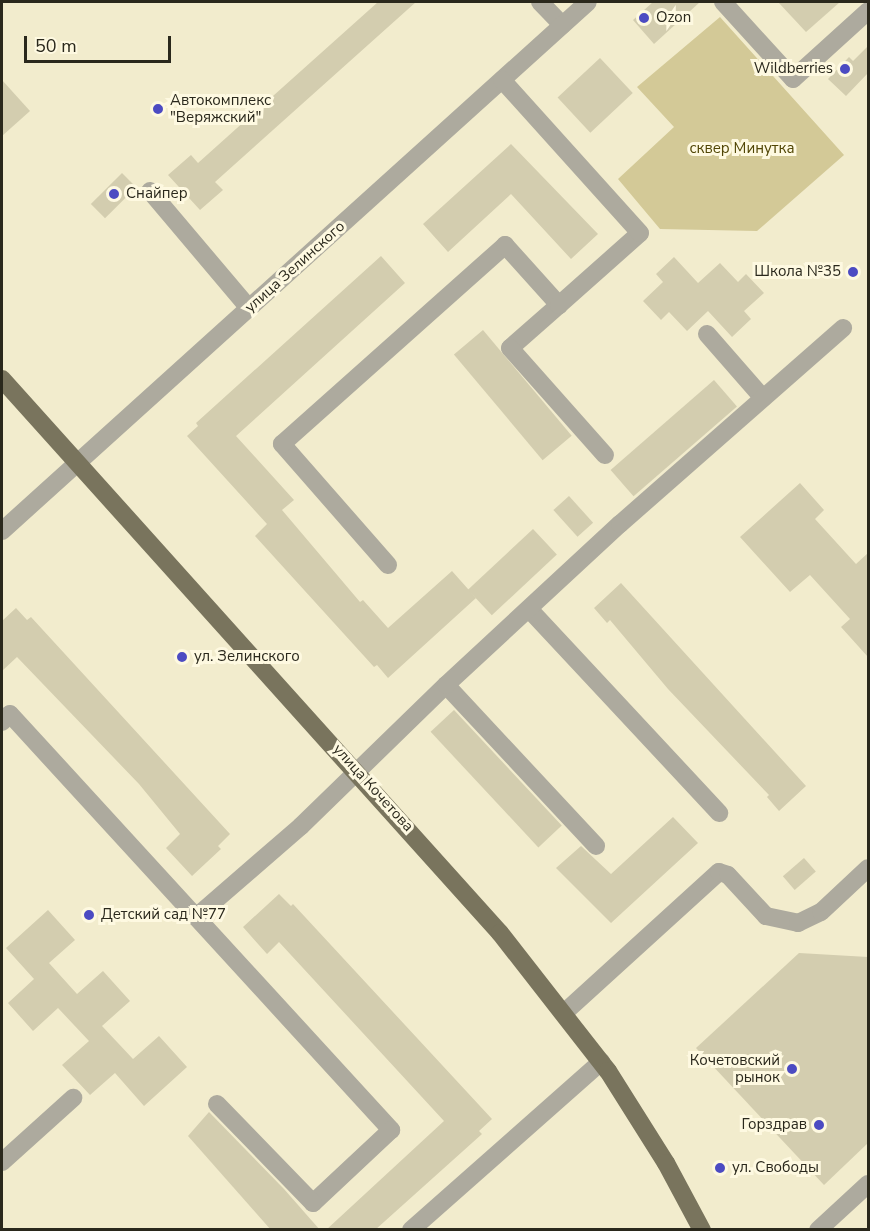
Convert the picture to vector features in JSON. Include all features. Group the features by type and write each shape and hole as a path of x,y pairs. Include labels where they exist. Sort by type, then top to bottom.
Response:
{"main road":[{"name":"улица Кочетова","path":"2,379 75,465 358,771 565,1012 645,1128 702,1230"}],"street":[{"path":"540,2 562,25"},
{"name":"улица Зелинского","path":"2,531 588,2"},
{"path":"723,2 793,79 868,11"},
{"path":"502,80 640,233 510,348 605,455"},
{"path":"150,191 249,308"},
{"path":"388,565 282,444 505,245 559,305"},
{"path":"196,917 301,826 446,685 529,609 843,328"},
{"path":"707,334 763,398"},
{"path":"529,609 719,813"},
{"path":"446,685 596,846"},
{"path":"2,722 10,714 390,1130 313,1203 217,1104"},
{"path":"565,1012 719,872 728,875 766,916 798,922 821,912 868,868"},
{"path":"411,1230 601,1062"},
{"path":"2,1162 73,1098"},
{"path":"818,1230 868,1184"}],"green space":[{"name":"сквер Минутка","path":"720,17 844,155 757,231 660,229 618,179 674,127 637,87"}],"building":[{"path":"378,2 416,2 215,182 223,190 200,210 168,175 191,155 198,163"},
{"path":"653,2 700,2 654,44 633,20"},
{"path":"778,2 840,2 806,32"},
{"path":"868,46 868,73 846,96 828,79 849,57 853,61"},
{"path":"600,58 633,93 590,133 558,98"},
{"path":"2,80 30,111 2,136"},
{"path":"511,144 598,234 571,259 511,194 448,252 423,224"},
{"path":"122,173 136,187 105,218 91,204"},
{"path":"381,256 405,283 236,436 294,500 282,510 360,602 363,600 388,628 452,571 476,598 388,678 377,665 374,667 255,536 267,524 187,436 198,426 196,423"},
{"path":"674,257 698,283 720,263 738,282 746,274 764,293 744,311 751,319 732,337 708,311 687,331 669,312 661,320 643,301 663,282 656,274"},
{"path":"483,330 572,436 543,460 454,354"},
{"path":"714,380 737,406 634,496 611,470"},
{"path":"800,483 824,510 815,519 856,564 868,553 868,657 841,627 850,619 810,575 790,592 740,537"},
{"path":"569,496 593,523 577,537 553,510"},
{"path":"533,529 557,555 492,615 468,590"},
{"path":"621,583 806,786 779,811 767,797 769,795 668,689 610,620 607,623 594,608"},
{"path":"16,608 27,620 31,617 230,834 218,846 221,849 192,876 166,848 180,834 139,784 17,657 2,671 2,621"},
{"path":"454,710 562,826 538,847 431,732"},
{"path":"673,817 698,843 611,923 556,868 581,846 611,874"},
{"path":"804,858 816,872 795,890 783,876"},
{"path":"279,894 291,906 293,904 492,1119 479,1131 482,1134 375,1230 326,1230 444,1121 279,942 267,954 243,927"},
{"path":"48,910 75,940 49,963 77,994 103,971 130,1001 102,1026 133,1059 159,1036 187,1067 144,1106 115,1073 90,1095 62,1065 89,1041 58,1008 33,1031 8,1003 34,979 6,948"},
{"name":"Кочетовский рынок","path":"799,953 868,957 868,1143 824,1185 696,1048"},
{"path":"209,1112 284,1189 320,1230 271,1230 188,1136"}],"place":[{"name":"Ozon","path":"644,18"},
{"name":"Wildberries","path":"845,69"},
{"name":"Автокомплекс \"Веряжский\"","path":"158,109"},
{"name":"Снайпер","path":"114,194"},
{"name":"Школа №35","path":"853,272"},
{"name":"ул. Зелинского","path":"182,657"},
{"name":"Детский сад №77","path":"89,915"},
{"name":"Кочетовский рынок","path":"792,1069"},
{"name":"Горздрав","path":"819,1125"},
{"name":"ул. Свободы","path":"720,1168"}]}
